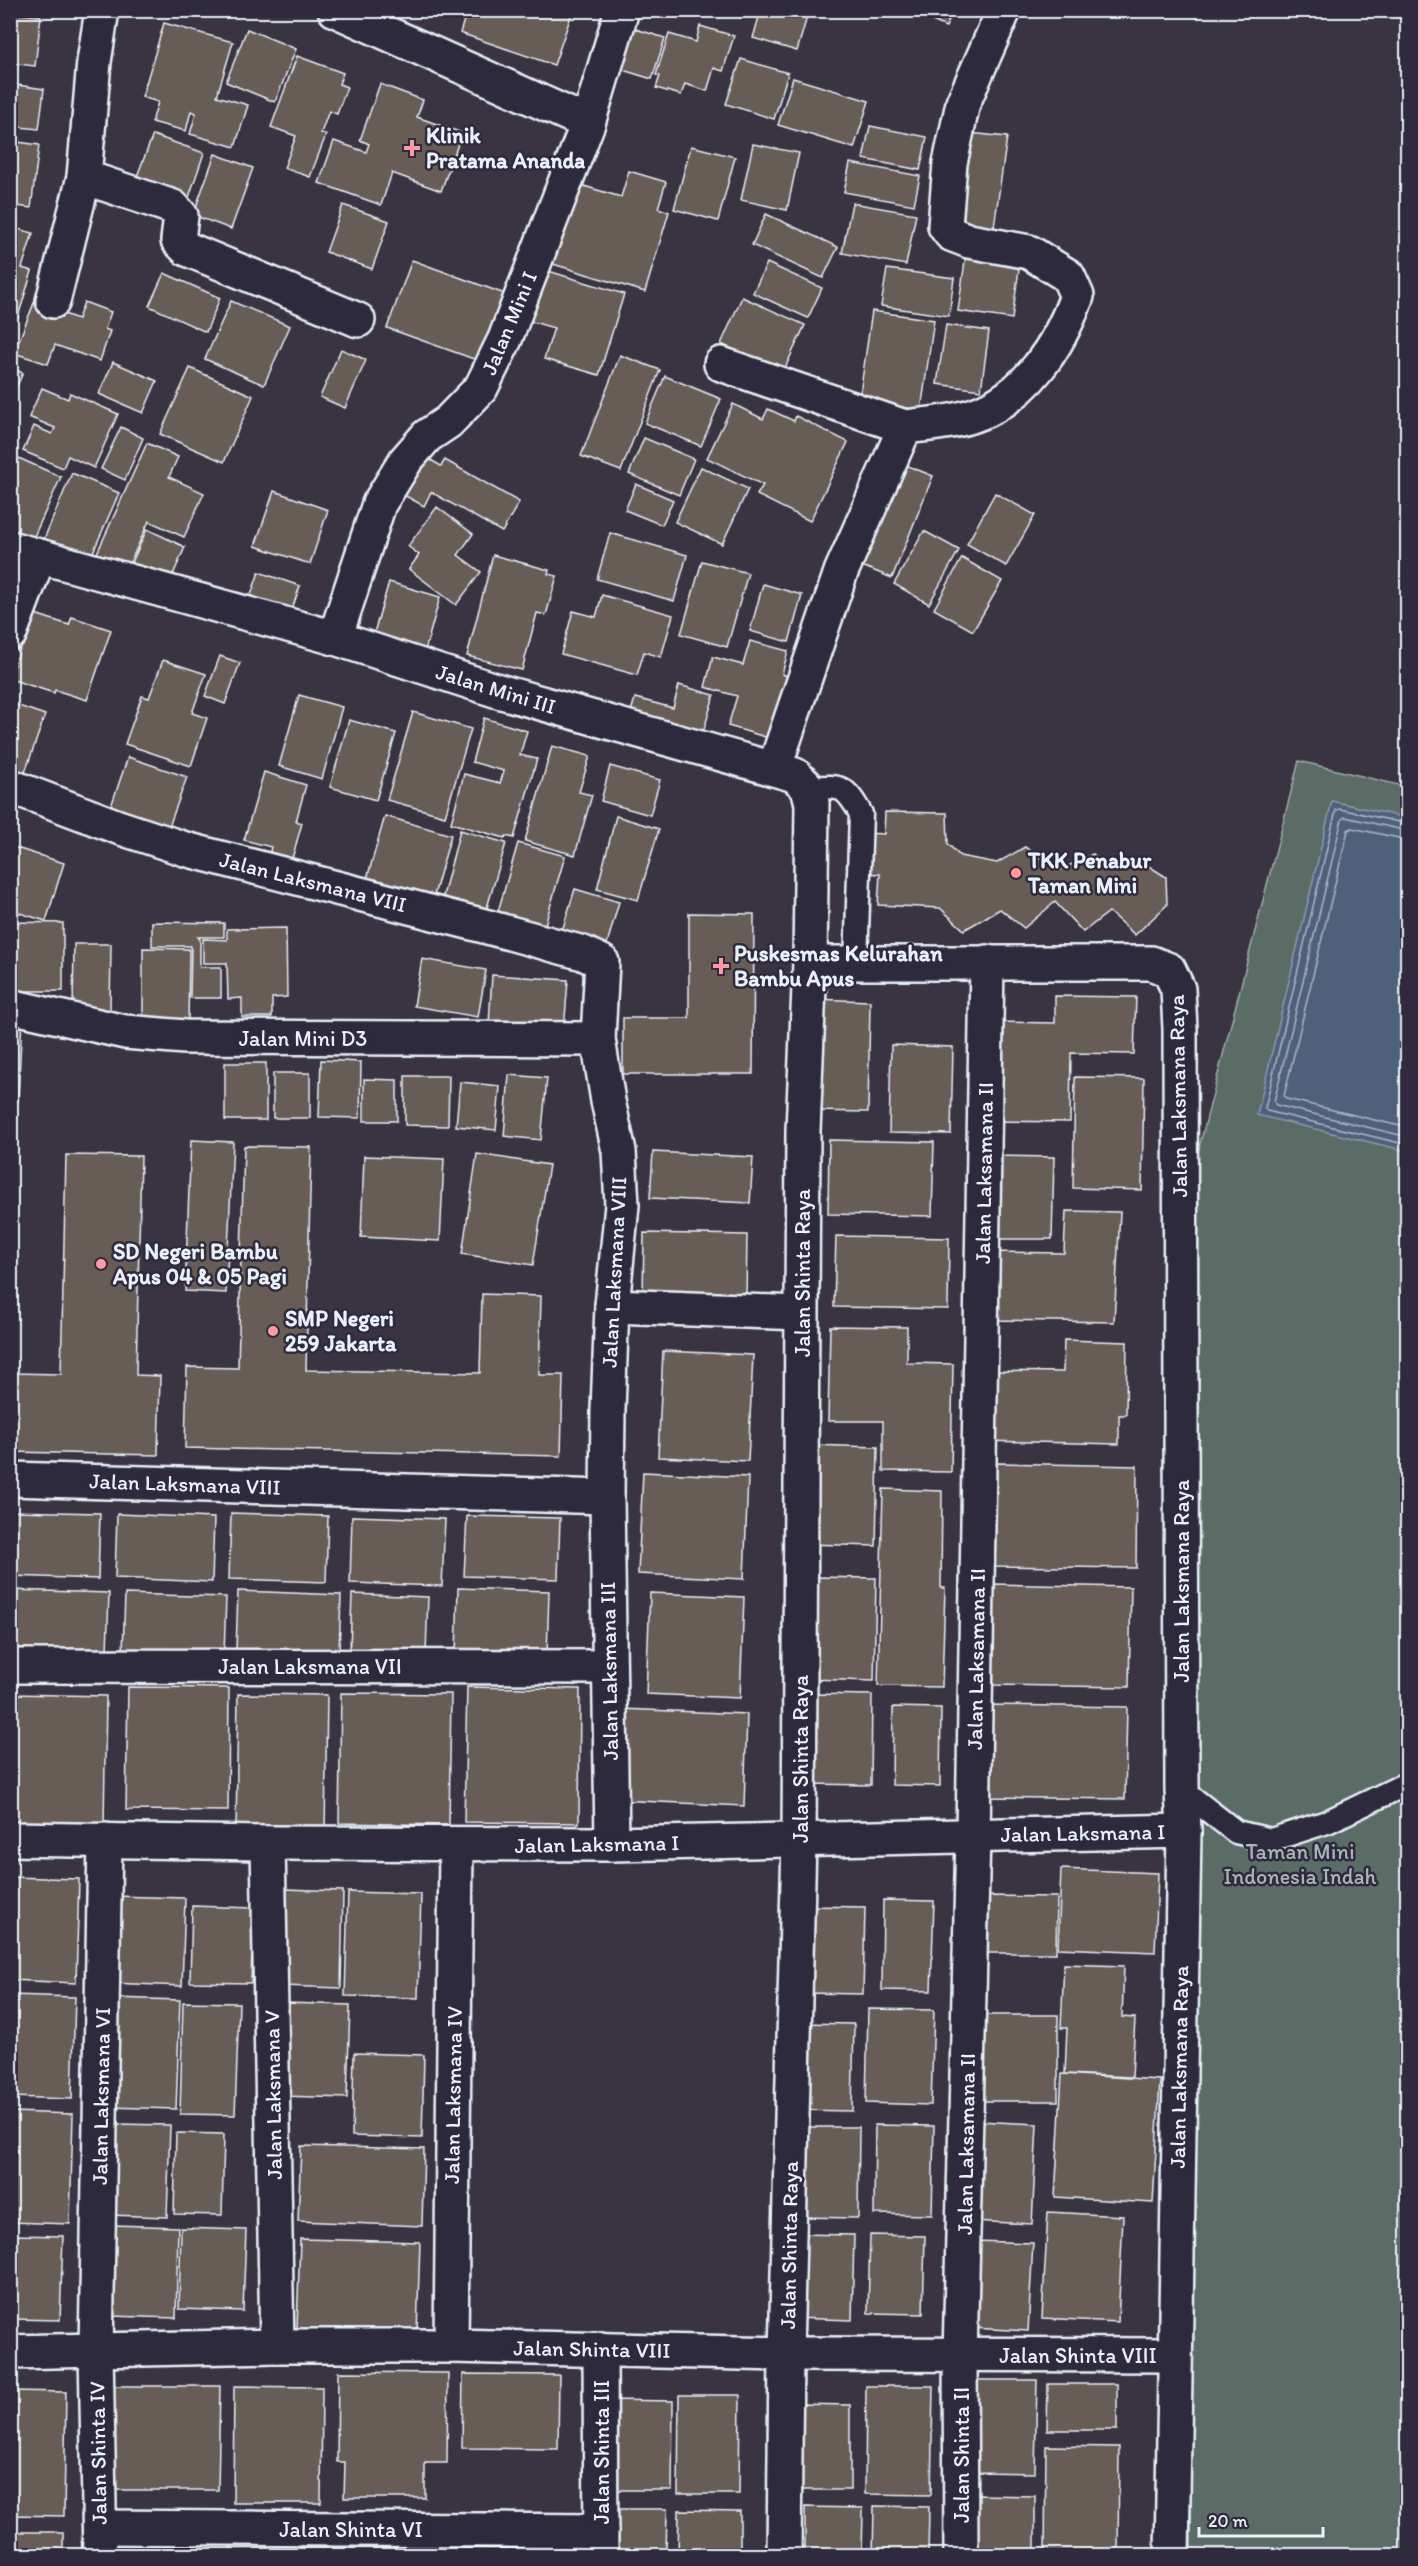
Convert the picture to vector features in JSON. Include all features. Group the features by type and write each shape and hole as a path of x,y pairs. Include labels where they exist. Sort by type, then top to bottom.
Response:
{"street":[{"path":"53,301 84,177 94,62 102,10"},
{"path":"335,10 588,123"},
{"name":"Jalan Mini I","path":"335,638 379,504 406,460 427,436 448,422 473,397 486,378 505,339 588,123 622,10"},
{"path":"721,364 905,427 974,415 1012,394 1048,357 1067,323 1077,296 1068,276 1029,252 969,241 951,234 945,226 950,164 963,103 1004,10"},
{"path":"84,177 173,207 181,216 178,240 187,249 358,320"},
{"path":"774,769 841,572 905,427"},
{"path":"10,633 25,552"},
{"name":"Jalan Mini III","path":"25,552 335,638 495,690 795,775 808,788"},
{"name":"Jalan Laksmana VIII","path":"10,786 118,828 185,849 583,953 602,962 598,1039 618,1150 622,1205 612,1306 607,1497 10,1479"},
{"path":"808,788 812,803 810,963"},
{"name":"Jalan Laksamana II","path":"960,2355 973,1835 987,962"},
{"name":"Jalan Laksmana Raya","path":"810,963 1151,963 1169,970 1178,989 1184,1831 1172,2556"},
{"name":"Jalan Shinta Raya","path":"784,2556 786,2354 799,1841 803,1131 810,963"},
{"name":"Jalan Mini D3","path":"10,1006 125,1032 185,1037 598,1039"},
{"path":"612,1306 801,1313"},
{"name":"Jalan Laksmana III","path":"607,1497 612,1844"},
{"name":"Jalan Laksmana VII","path":"10,1666 609,1667"},
{"name":"Jalan Laksmana I","path":"10,1839 456,1845 612,1844 1184,1831"},
{"name":"Jalan Laksmana VI","path":"96,2351 105,1840"},
{"name":"Jalan Laksmana V","path":"268,1843 277,2346"},
{"name":"Jalan Laksmana IV","path":"451,2346 456,1845"},
{"name":"Jalan Shinta VIII","path":"10,2352 277,2346 451,2346 786,2354 1174,2355"},
{"name":"Jalan Shinta III","path":"600,2349 601,2543"},
{"name":"Jalan Shinta IV","path":"96,2351 100,2541"},
{"name":"Jalan Shinta II","path":"960,2355 961,2556"},
{"name":"Jalan Shinta VI","path":"100,2541 601,2543"}],"lane":[{"path":"808,788 838,786 851,796 861,814 856,963"},
{"path":"1182,1791 1236,1832 1271,1840 1327,1822 1407,1783"}],"green space":[{"name":"Taman Mini Indonesia Indah","path":"1299,761 1407,787 1407,2555 1191,2556 1193,1171"}],"water":[{"path":"1332,801 1407,818 1407,1151 1257,1115"}],"building":[{"path":"467,10 573,10 554,65 460,33"},
{"path":"761,10 809,10 797,51 753,38"},
{"path":"907,10 953,10 946,27"},
{"path":"10,13 41,16 35,66 10,63"},
{"path":"164,23 233,42 217,96 248,105 235,147 190,134 196,113 191,111 186,131 152,122 158,102 142,97"},
{"path":"626,26 665,38 652,79 613,67"},
{"path":"700,26 734,36 723,71 714,68 707,91 685,84 681,95 656,88 660,76 656,75 669,34 696,42"},
{"path":"247,29 296,49 275,102 226,82"},
{"path":"297,56 343,73 339,84 347,87 337,114 329,111 321,133 326,135 310,177 284,168 296,136 271,127"},
{"path":"741,59 788,73 774,119 726,104"},
{"path":"793,78 869,101 854,148 778,125"},
{"path":"10,84 44,89 39,129 10,126"},
{"name":"Klinik Pratama Ananda","path":"380,84 423,100 417,117 462,133 441,191 392,173 381,205 319,183 334,141 366,152 369,144 360,140"},
{"path":"870,126 927,137 920,170 863,159"},
{"path":"969,133 1007,137 994,227 956,222"},
{"path":"153,135 204,153 187,203 134,184"},
{"path":"10,141 39,145 31,208 10,205"},
{"path":"753,144 799,153 787,210 741,200"},
{"path":"691,146 735,157 718,221 674,209"},
{"path":"215,154 253,168 231,229 193,215"},
{"path":"850,163 920,176 914,205 844,192"},
{"path":"629,171 666,182 658,208 669,212 645,292 553,264 577,184 621,197"},
{"path":"852,203 916,214 906,265 842,253"},
{"path":"343,205 389,221 372,269 326,252"},
{"path":"766,214 838,247 823,278 752,245"},
{"path":"10,227 33,233 22,268 32,271 17,320 10,318"},
{"path":"966,254 1020,262 1012,319 958,311"},
{"path":"412,260 513,297 488,364 387,328"},
{"path":"767,263 822,288 808,318 753,293"},
{"path":"535,267 624,294 599,375 544,359 554,328 519,318"},
{"path":"887,269 954,278 949,316 881,306"},
{"path":"164,273 220,298 206,332 149,306"},
{"path":"742,297 805,325 783,372 721,344"},
{"path":"231,301 290,326 264,385 205,359"},
{"path":"84,302 111,312 105,329 110,331 100,361 55,345 48,364 14,353 34,303 78,319"},
{"path":"872,311 934,320 921,410 859,401"},
{"path":"946,325 989,331 981,390 937,384"},
{"path":"341,349 366,360 345,408 320,397"},
{"path":"620,355 660,370 621,471 581,456"},
{"path":"113,362 157,381 143,413 99,394"},
{"path":"10,368 23,373 10,400"},
{"path":"190,368 253,396 224,462 160,434"},
{"path":"665,376 721,399 701,446 645,423"},
{"path":"42,388 68,399 70,393 118,414 94,468 68,456 63,468 23,451 34,426 52,434 55,428 29,417"},
{"path":"733,404 763,419 768,409 794,421 796,416 848,442 810,521 757,495 763,485 707,458"},
{"path":"121,427 143,438 125,480 101,469"},
{"path":"644,438 694,459 679,495 629,474"},
{"path":"147,443 178,457 169,477 204,493 184,537 149,521 124,576 93,562"},
{"path":"422,455 441,466 445,460 519,502 502,532 431,492 424,506 400,493"},
{"path":"14,456 61,477 31,543 10,534 10,464"},
{"path":"893,460 933,476 892,578 852,562"},
{"path":"701,467 748,489 722,544 675,522"},
{"path":"72,473 119,493 90,559 44,539"},
{"path":"636,484 673,500 662,525 625,510"},
{"path":"274,491 328,510 310,564 255,546"},
{"path":"995,493 1035,515 1006,566 967,544"},
{"path":"437,507 473,534 458,555 481,572 456,605 409,569 419,555 408,546"},
{"path":"147,529 185,547 169,584 130,567"},
{"path":"924,531 959,550 929,604 894,584"},
{"path":"610,533 687,555 674,601 597,579"},
{"path":"493,555 549,570 548,574 557,576 546,615 537,613 522,670 467,656"},
{"path":"962,558 1002,581 973,631 934,609"},
{"path":"702,561 748,573 727,647 681,634"},
{"path":"259,572 300,586 291,612 250,598"},
{"path":"389,582 440,597 423,658 371,643"},
{"path":"763,584 802,595 789,642 750,631"},
{"path":"602,595 673,615 661,657 644,652 637,675 561,654 573,611 596,617"},
{"path":"32,613 69,625 72,617 111,630 87,700 55,690 54,693 10,679"},
{"path":"750,641 788,651 782,674 787,676 769,738 728,726 737,696 705,687 713,657 743,665"},
{"path":"220,656 240,663 225,704 205,696"},
{"path":"163,660 206,674 192,713 207,718 191,766 125,744 142,696 149,698"},
{"path":"679,685 714,695 703,733 627,726 635,698 673,708"},
{"path":"299,695 342,707 322,779 279,766"},
{"path":"10,703 45,715 22,781 10,778"},
{"path":"413,712 471,729 445,816 387,800"},
{"path":"484,718 527,731 520,755 537,759 514,838 506,836 505,838 451,823 464,774 500,783 504,771 472,762"},
{"path":"349,720 396,733 376,800 330,787"},
{"path":"552,746 590,756 579,792 592,795 575,855 525,841"},
{"path":"128,757 187,777 166,835 108,815"},
{"path":"610,766 660,780 650,815 601,801"},
{"path":"264,772 306,785 296,821 302,823 290,866 268,860 271,847 244,840"},
{"name":"TKK Penabur Taman Mini","path":"885,812 947,813 948,844 960,856 997,863 1025,847 1058,871 1093,854 1111,871 1138,859 1166,877 1167,905 1135,935 1109,912 1083,932 1055,902 1024,928 1000,909 964,930 940,908 878,905 880,874 863,873 865,833 884,834"},
{"path":"385,816 451,835 433,899 366,882"},
{"path":"616,816 659,829 638,900 597,889"},
{"path":"460,830 506,843 486,911 442,900"},
{"path":"518,843 565,856 544,928 497,915"},
{"path":"10,846 64,863 46,921 10,910"},
{"path":"575,889 619,902 607,944 562,931"},
{"name":"Puskesmas Kelurahan Bambu Apus","path":"689,913 754,914 753,1074 623,1074 623,1018 689,1018"},
{"path":"11,922 63,923 63,991 11,991"},
{"path":"152,922 224,923 224,937 198,937 200,939 200,967 221,967 221,998 190,998 191,946 152,946"},
{"path":"286,928 287,997 272,998 272,1017 242,1017 242,998 228,999 227,963 203,963 203,939 227,940 227,929"},
{"path":"74,944 111,944 110,1010 73,1009"},
{"path":"143,948 189,949 188,1028 143,1028"},
{"path":"422,959 486,970 478,1017 414,1006"},
{"path":"492,975 568,980 564,1030 489,1025"},
{"path":"1055,996 1136,997 1134,1054 1071,1053 1070,1122 991,1121 993,1022 1055,1023"},
{"path":"812,999 870,1001 868,1112 810,1111"},
{"path":"10,1016 22,1017 18,1101 10,1101"},
{"path":"891,1045 953,1047 951,1134 889,1133"},
{"path":"321,1060 361,1062 360,1118 319,1117"},
{"path":"225,1063 266,1063 266,1120 225,1120"},
{"path":"273,1073 310,1073 310,1118 273,1118"},
{"path":"509,1075 547,1078 541,1140 504,1136"},
{"path":"405,1076 449,1076 448,1126 405,1125"},
{"path":"1075,1077 1144,1078 1142,1190 1073,1188"},
{"path":"364,1079 397,1080 397,1121 364,1121"},
{"path":"460,1082 500,1086 496,1130 456,1126"},
{"path":"191,1140 233,1142 226,1293 185,1291"},
{"path":"829,1140 934,1142 932,1216 828,1214"},
{"name":"SMP Negeri 259 Jakarta","path":"244,1146 311,1147 306,1370 480,1373 482,1294 541,1296 539,1375 563,1375 561,1456 185,1448 187,1367 238,1368"},
{"path":"653,1152 753,1157 750,1203 650,1198"},
{"path":"477,1154 549,1165 533,1265 462,1254"},
{"name":"SD Negeri Bambu Apus 04 & 05 Pagi","path":"66,1155 141,1156 136,1375 160,1376 158,1455 10,1452 10,1373 61,1374"},
{"path":"364,1156 444,1159 440,1241 361,1237"},
{"path":"991,1156 1054,1157 1052,1239 989,1239"},
{"path":"1066,1211 1120,1212 1114,1322 989,1320 990,1252 1064,1253"},
{"path":"644,1233 747,1235 746,1299 643,1297"},
{"path":"836,1236 949,1238 948,1309 834,1307"},
{"path":"830,1326 907,1327 907,1363 953,1364 951,1472 883,1471 883,1421 828,1421"},
{"path":"1064,1340 1127,1342 1126,1415 1119,1415 1119,1444 986,1441 987,1371 1063,1372"},
{"path":"663,1351 753,1355 748,1461 658,1457"},
{"path":"808,1445 878,1447 876,1546 806,1544"},
{"path":"997,1463 1137,1466 1136,1568 995,1566"},
{"path":"643,1472 748,1477 744,1579 638,1574"},
{"path":"883,1489 942,1491 941,1588 945,1588 942,1687 878,1686"},
{"path":"10,1511 100,1513 98,1579 10,1576"},
{"path":"231,1513 328,1516 326,1582 229,1579"},
{"path":"117,1514 214,1518 212,1582 115,1578"},
{"path":"352,1516 445,1519 442,1586 350,1583"},
{"path":"467,1516 560,1518 558,1579 464,1576"},
{"path":"811,1577 876,1578 874,1681 809,1679"},
{"path":"991,1584 1131,1587 1129,1687 990,1685"},
{"path":"458,1588 549,1591 547,1656 456,1654"},
{"path":"10,1590 109,1593 107,1652 10,1649"},
{"path":"238,1591 341,1595 339,1654 236,1650"},
{"path":"650,1593 744,1597 740,1698 646,1694"},
{"path":"125,1594 226,1597 224,1654 123,1651"},
{"path":"352,1594 428,1597 426,1653 350,1650"},
{"path":"128,1687 229,1688 228,1811 126,1810"},
{"path":"467,1687 580,1689 579,1823 464,1822"},
{"path":"341,1693 451,1694 449,1825 339,1823"},
{"path":"12,1694 106,1696 104,1826 10,1825"},
{"path":"238,1694 327,1695 325,1833 236,1832"},
{"path":"809,1694 872,1695 871,1785 807,1784"},
{"path":"983,1705 1127,1707 1125,1799 982,1797"},
{"path":"893,1707 941,1708 940,1786 892,1785"},
{"path":"621,1709 747,1714 744,1806 617,1800"},
{"path":"1061,1869 1158,1873 1155,1952 1058,1948"},
{"path":"10,1877 79,1879 76,1983 10,1980"},
{"path":"284,1889 343,1891 341,1988 282,1986"},
{"path":"348,1892 421,1894 418,1998 345,1996"},
{"path":"114,1896 185,1898 182,1986 111,1983"},
{"path":"980,1896 1057,1897 1056,1953 980,1953"},
{"path":"883,1900 934,1901 931,1991 882,1990"},
{"path":"192,1906 253,1908 251,1983 190,1982"},
{"path":"805,1906 865,1907 863,1994 804,1993"},
{"path":"1064,1964 1124,1966 1122,2017 1135,2018 1132,2077 1065,2074 1067,2028 1061,2028"},
{"path":"10,1995 75,1997 72,2099 10,2097"},
{"path":"112,1998 180,2000 176,2109 108,2107"},
{"path":"183,2002 239,2003 235,2115 180,2114"},
{"path":"285,2003 350,2005 347,2098 282,2096"},
{"path":"868,2009 934,2010 931,2105 866,2103"},
{"path":"982,2015 1058,2015 1058,2101 982,2101"},
{"path":"798,2023 854,2024 852,2111 796,2110"},
{"path":"354,2053 424,2055 422,2138 352,2136"},
{"path":"1062,2074 1160,2080 1153,2203 1055,2197"},
{"path":"11,2112 73,2114 70,2224 10,2222"},
{"path":"978,2121 1037,2124 1032,2224 972,2221"},
{"path":"112,2124 170,2125 167,2217 109,2215"},
{"path":"875,2125 934,2126 932,2215 874,2214"},
{"path":"798,2127 859,2127 858,2218 796,2217"},
{"path":"176,2133 224,2134 222,2215 174,2214"},
{"path":"301,2146 424,2149 422,2226 298,2221"},
{"path":"1048,2212 1123,2216 1118,2322 1042,2318"},
{"path":"112,2225 178,2227 176,2318 110,2316"},
{"path":"181,2228 246,2230 243,2311 179,2309"},
{"path":"794,2234 854,2235 852,2320 793,2318"},
{"path":"10,2235 63,2236 60,2320 10,2319"},
{"path":"870,2235 925,2236 923,2314 868,2313"},
{"path":"300,2239 420,2242 417,2333 297,2329"},
{"path":"976,2241 1033,2243 1028,2331 971,2328"},
{"path":"338,2372 448,2373 447,2463 425,2463 425,2498 344,2498 345,2462 337,2462"},
{"path":"463,2374 559,2375 558,2449 462,2448"},
{"path":"973,2380 1037,2380 1035,2473 973,2472"},
{"path":"1048,2384 1117,2384 1117,2430 1047,2430"},
{"path":"114,2386 220,2386 218,2490 112,2490"},
{"path":"234,2386 322,2387 321,2503 233,2503"},
{"path":"866,2386 933,2386 931,2495 865,2494"},
{"path":"10,2391 66,2392 64,2516 10,2515"},
{"path":"679,2395 740,2395 739,2494 678,2494"},
{"path":"608,2400 673,2401 672,2490 607,2490"},
{"path":"797,2404 850,2405 850,2490 796,2490"},
{"path":"1046,2446 1119,2447 1118,2556 1045,2556"},
{"path":"970,2495 1035,2496 1035,2556 969,2556"},
{"path":"874,2506 929,2507 928,2556 873,2556"},
{"path":"805,2507 863,2508 862,2556 805,2556"},
{"path":"612,2509 667,2509 666,2556 612,2556"},
{"path":"679,2510 740,2511 740,2556 678,2556"},
{"path":"10,2532 63,2532 63,2556 10,2556"},
{"path":"231,2546 334,2547 334,2556 231,2556"},
{"path":"106,2551 223,2552 223,2556 106,2556"}],"place":[{"name":"Klinik Pratama Ananda","path":"412,148"},
{"name":"TKK Penabur Taman Mini","path":"1016,873"},
{"name":"Puskesmas Kelurahan Bambu Apus","path":"721,966"},
{"name":"SD Negeri Bambu Apus 04 & 05 Pagi","path":"101,1264"},
{"name":"SMP Negeri 259 Jakarta","path":"273,1331"}]}
